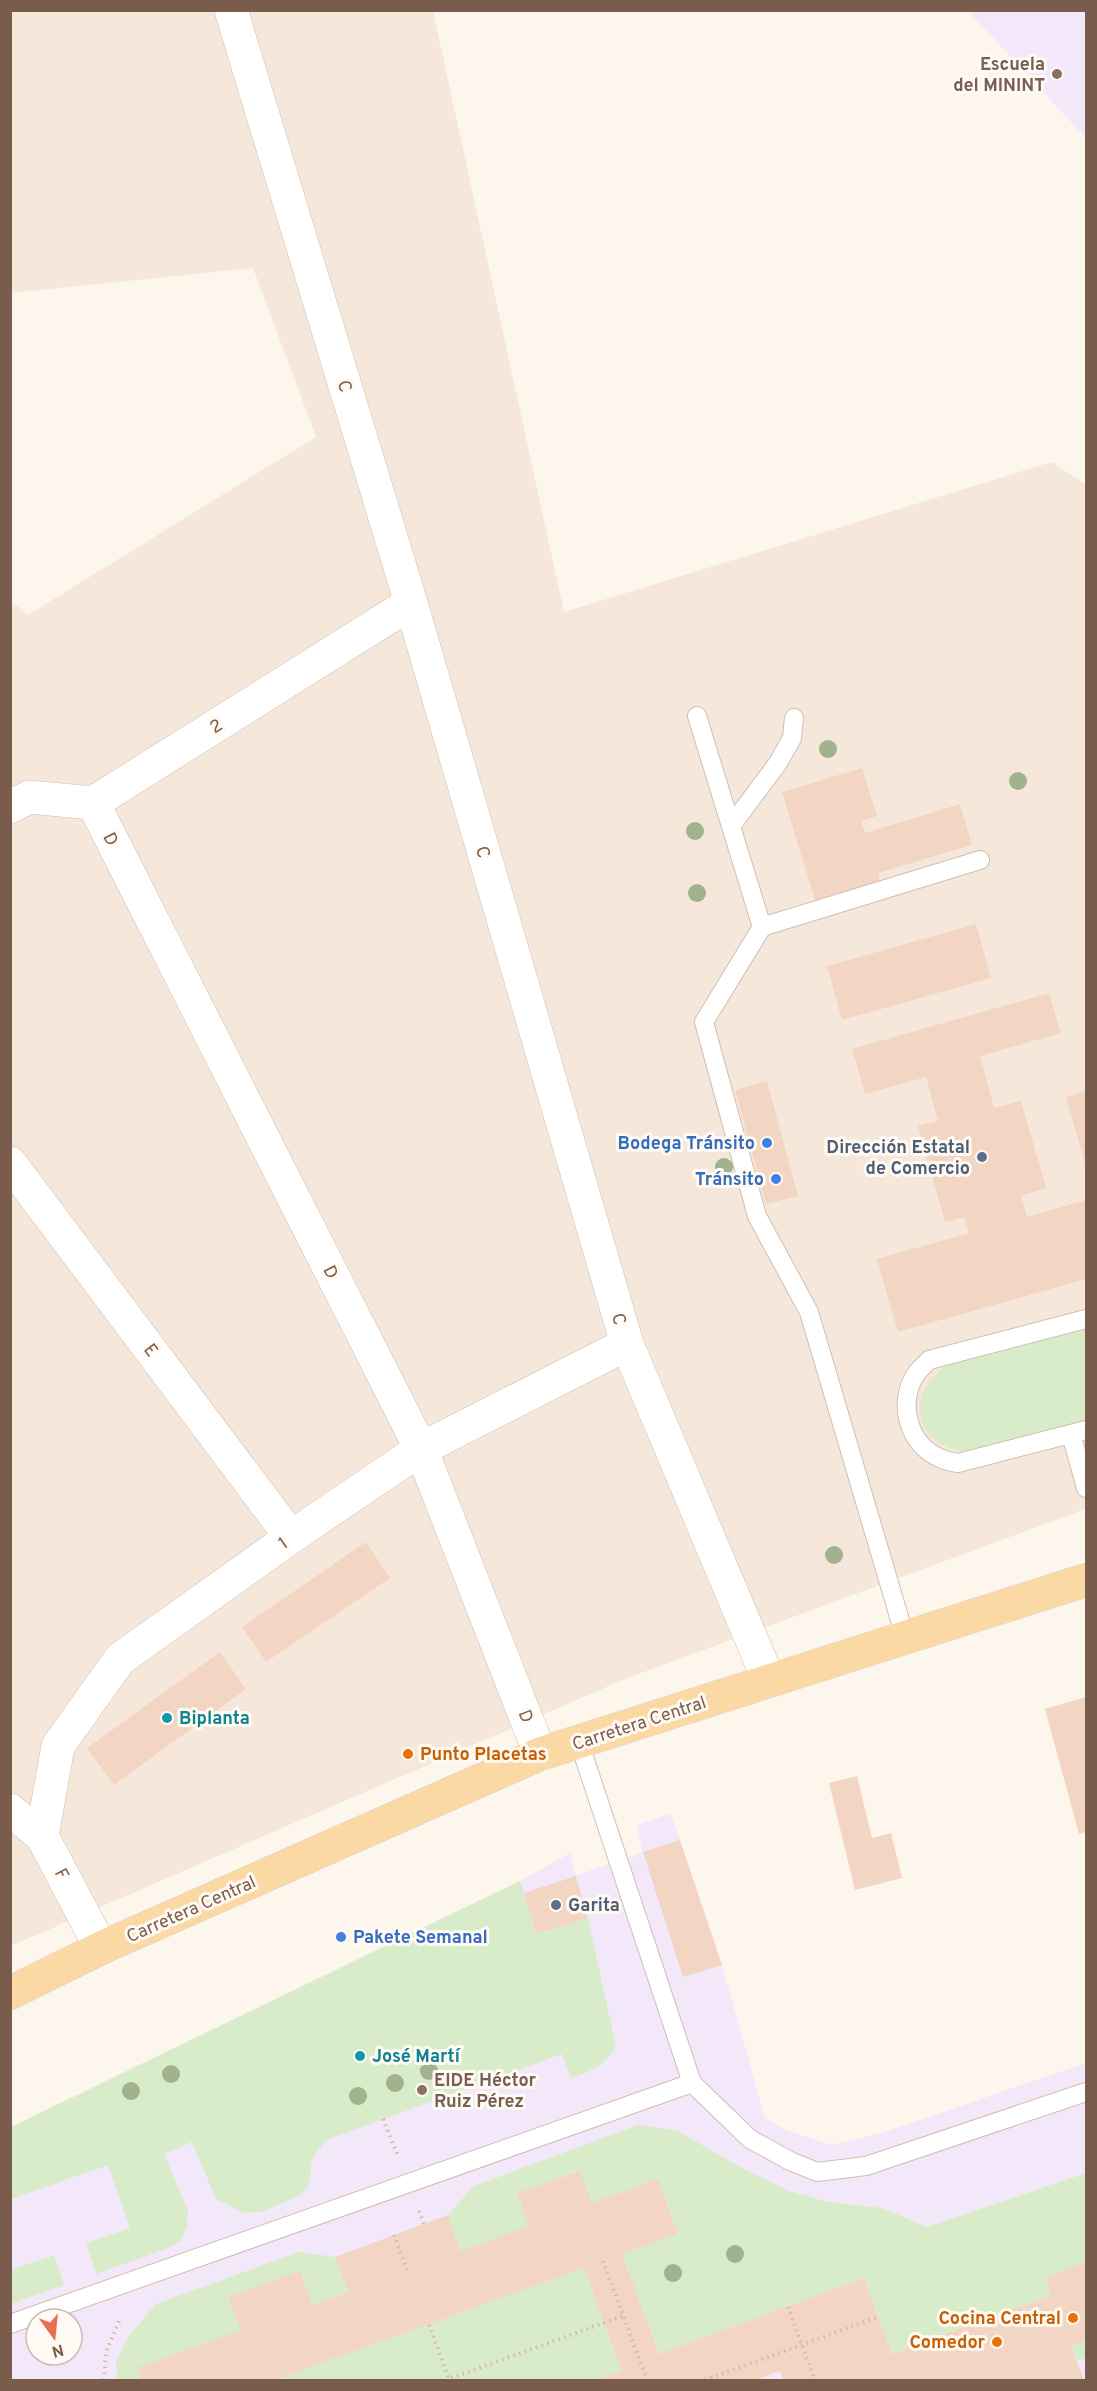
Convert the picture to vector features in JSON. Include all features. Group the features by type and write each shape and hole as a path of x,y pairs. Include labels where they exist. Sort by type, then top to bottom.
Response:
{"main road":[{"name":"Carretera Central","path":"10,1993 101,1948 540,1754 1086,1580"}],"street":[{"name":"C","path":"231,10 411,603 627,1344 769,1681"},
{"name":"2","path":"93,803 411,603"},
{"path":"10,807 29,797 93,803"},
{"name":"D","path":"93,803 421,1449 540,1754"},
{"name":"E","path":"10,1163 291,1537"},
{"name":"1","path":"42,1836 58,1746 120,1659 291,1537 421,1449 627,1344"},
{"name":"F","path":"10,1810 42,1836 101,1948"}],"lane":[{"path":"697,716 762,927"},
{"path":"731,826 778,763 792,738 794,718"},
{"path":"905,1637 809,1311 757,1216 704,1022 762,927 980,860"},
{"path":"1086,1319 929,1360 915,1374 908,1393 906,1413 911,1431 923,1447 939,1458 958,1463 1079,1432 1086,1488"},
{"path":"579,1742 692,2083 750,2139 790,2161 818,2172 866,2166 1086,2092"},
{"path":"10,2324 692,2083"}],"path":[{"path":"394,2235 408,2270"},
{"path":"603,2261 647,2380"},
{"path":"104,2380 106,2352 137,2280"},
{"path":"788,2307 815,2380"},
{"path":"429,2325 449,2380 623,2316"},
{"path":"705,2380 878,2317"}],"shaded area":[{"path":"11,11 433,11 564,612 1052,462 1086,485 1086,1509 625,1679 11,1946 10,600 28,615 316,437 253,268 11,293"},
{"name":"Escuela del MININT","path":"968,11 1086,11 1086,138"},
{"name":"EIDE Héctor Ruiz Pérez","path":"671,1814 722,1965 765,2118 788,2131 831,2145 885,2132 1086,2063 1086,2380 11,2380 11,2127 520,1881 570,1853 576,1876 642,1852 637,1825"}],"green space":[{"path":"1086,1329 1086,1420 969,1452 951,1448 937,1441 927,1431 921,1419 920,1406 924,1392 932,1378 946,1366"},
{"path":"520,1881 536,1934 588,1918 616,2047 597,2067 571,2078 562,2054 326,2140 312,2159 309,2185 299,2196 260,2212 244,2213 216,2199 192,2142 164,2154 188,2211 187,2226 181,2241 166,2249 96,2274 86,2243 130,2228 108,2165 11,2199 11,2127"},
{"path":"638,2125 678,2131 738,2166 789,2191 828,2202 882,2208 927,2227 1086,2173 1086,2262 1045,2278 1051,2296 892,2355 864,2278 659,2354 622,2254 678,2234 658,2179 592,2203 579,2171 517,2193 529,2226 460,2251 448,2215 474,2186"},
{"path":"299,2252 335,2257 349,2292 312,2305 300,2271 241,2330 137,2369 142,2380 117,2380 116,2363 128,2337 156,2304"},
{"path":"54,2255 64,2285 11,2304 11,2270"},
{"path":"584,2268 622,2371 595,2380 275,2380"},
{"path":"1086,2340 1086,2358 1077,2361 1071,2346"}],"building":[{"path":"862,768 877,816 861,821 865,833 960,804 972,845 878,873 881,884 816,903 782,792"},
{"path":"976,924 991,978 842,1020 827,966"},
{"name":"Dirección Estatal de Comercio","path":"1049,993 1061,1033 980,1056 994,1108 1021,1101 1046,1188 1021,1196 1027,1217 1086,1200 1086,1279 898,1332 877,1259 969,1233 964,1217 945,1222 918,1126 938,1121 926,1077 865,1094 852,1049"},
{"name":"Bodega Tránsito","path":"767,1081 798,1196 766,1204 735,1090"},
{"path":"1086,1091 1086,1167 1066,1097"},
{"name":"Biplanta","path":"366,1542 390,1578 266,1662 242,1627"},
{"name":"Biplanta","path":"220,1652 246,1689 114,1785 87,1748"},
{"path":"1086,1697 1086,1832 1079,1834 1045,1709"},
{"path":"857,1776 872,1838 891,1833 902,1878 855,1890 829,1783"},
{"path":"680,1840 722,1965 683,1977 643,1852"},
{"name":"Garita","path":"576,1876 588,1918 536,1934 524,1893"},
{"path":"580,2171 592,2203 658,2179 678,2234 622,2254 659,2354 864,2278 892,2355 1051,2296 1045,2278 1086,2262 1086,2340 1071,2346 1084,2380 783,2380 780,2371 755,2380 596,2380 622,2371 584,2268 275,2380 142,2380 137,2368 241,2330 228,2297 300,2271 312,2305 349,2292 335,2257 448,2215 460,2251 529,2226 517,2193"}],"place":[{"name":"Escuela del MININT","path":"1057,74"},
{"name":"Bodega Tránsito","path":"767,1143"},
{"name":"Dirección Estatal de Comercio","path":"982,1157"},
{"name":"Tránsito","path":"776,1179"},
{"name":"Biplanta","path":"167,1718"},
{"name":"Punto Placetas","path":"408,1754"},
{"name":"Garita","path":"556,1905"},
{"name":"Pakete Semanal","path":"341,1937"},
{"name":"José Martí","path":"360,2056"},
{"name":"EIDE Héctor Ruiz Pérez","path":"422,2090"},
{"name":"Cocina Central","path":"1073,2318"},
{"name":"Comedor","path":"997,2342"}]}
